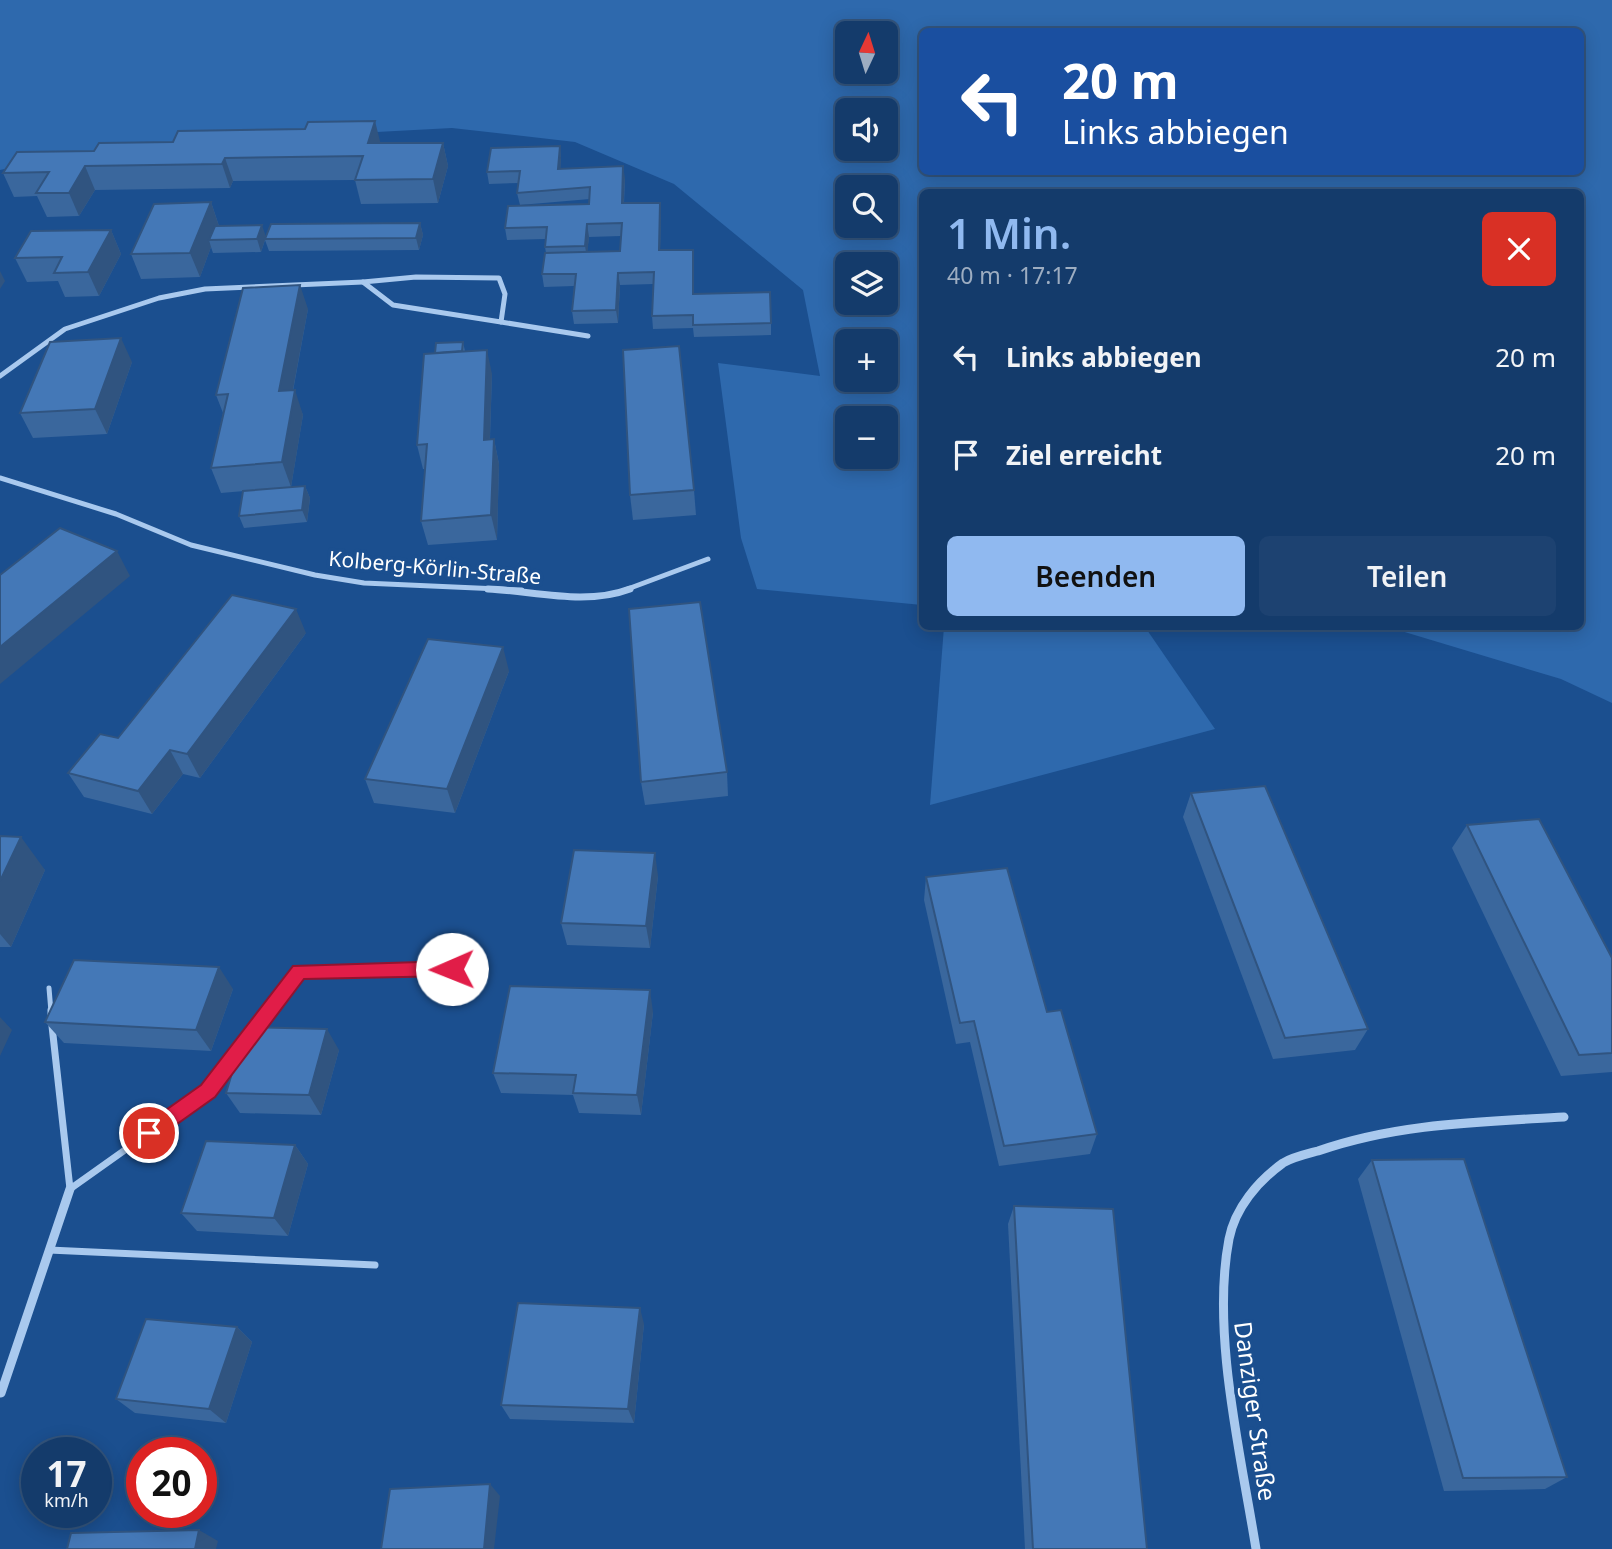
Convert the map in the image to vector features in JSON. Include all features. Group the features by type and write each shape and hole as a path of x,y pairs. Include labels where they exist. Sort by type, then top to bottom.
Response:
{"street":[{"path":"0,376 65,329 159,298 205,289 416,277 499,278 505,294 500,322"},
{"path":"363,282 393,305 588,335"},
{"name":"Kolberg-Körlin-Straße","path":"0,478 116,514 191,545 315,575 364,583 520,590 565,597 621,592 708,559"},
{"name":"Danziger Straße","path":"1256,1549 1227,1363 1223,1309 1229,1237 1247,1196 1284,1163 1355,1138 1422,1126 1564,1117"},
{"path":"0,1394 70,1189"}],"lane":[{"path":"48,988 70,1189 208,1091 299,972 477,968"},
{"path":"49,1250 375,1265"}],"shaded area":[{"path":"0,0 1612,0 1612,703 1561,679 1398,630 1584,630 1584,189 919,189 919,605 757,589 741,538 718,363 820,376 803,290 674,184 575,142 452,128 135,145 0,170"},
{"path":"944,630 1147,630 1215,729 930,805"}],"building":[{"path":"375,121 368,143 443,143 433,179 355,180 363,156 225,158 222,164 85,166 69,193 36,193 49,172 3,173 17,152 94,151 99,143 173,142 178,131 305,129 308,122"},
{"path":"560,146 558,169 623,166 622,203 660,203 659,250 693,250 693,294 770,292 771,323 693,325 693,315 652,316 654,272 618,273 616,310 572,311 576,274 542,274 545,253 620,251 622,223 587,224 585,246 545,247 547,227 505,228 508,206 589,204 590,187 517,193 520,171 487,172 491,148"},
{"path":"211,202 190,253 131,254 154,204"},
{"path":"420,223 416,238 265,239 271,224"},
{"path":"262,225 257,239 209,240 215,226"},
{"path":"111,230 88,272 54,273 62,257 15,258 31,231"},
{"path":"300,285 279,391 295,390 282,462 211,468 228,394 216,395 243,288"},
{"path":"121,338 95,409 20,413 50,342"},
{"path":"463,342 462,351 435,353 436,343"},
{"path":"679,346 694,490 630,495 623,350"},
{"path":"487,350 484,440 494,439 491,515 421,521 427,444 417,445 424,354"},
{"path":"305,486 302,510 239,516 243,491"},
{"path":"60,528 117,551 0,647 0,575"},
{"path":"232,595 296,609 187,754 170,750 138,791 68,773 100,734 118,738"},
{"path":"700,602 727,772 641,782 629,609"},
{"path":"428,639 503,647 447,789 365,779"},
{"path":"1265,786 1368,1029 1285,1038 1191,793"},
{"path":"1539,819 1612,958 1612,1053 1579,1055 1467,825"},
{"path":"0,836 21,837 0,881"},
{"path":"574,850 655,853 646,926 561,923"},
{"path":"1007,868 1047,1012 1061,1010 1097,1134 1004,1146 974,1021 960,1023 926,877"},
{"path":"74,960 219,967 196,1030 45,1022"},
{"path":"510,986 650,990 637,1095 573,1093 576,1075 493,1073"},
{"path":"246,1027 327,1029 309,1095 226,1093"},
{"path":"206,1141 295,1145 274,1218 181,1213"},
{"path":"1464,1159 1567,1477 1463,1478 1372,1160"},
{"path":"1014,1206 1113,1209 1147,1549 1033,1549"},
{"path":"518,1303 640,1308 628,1409 501,1405"},
{"path":"146,1319 237,1327 209,1409 116,1399"},
{"path":"490,1484 484,1549 381,1549 390,1489"},
{"path":"199,1530 195,1549 67,1549 71,1533"}],"route":[{"path":"149,1133 208,1091 299,972 452,969"}]}
